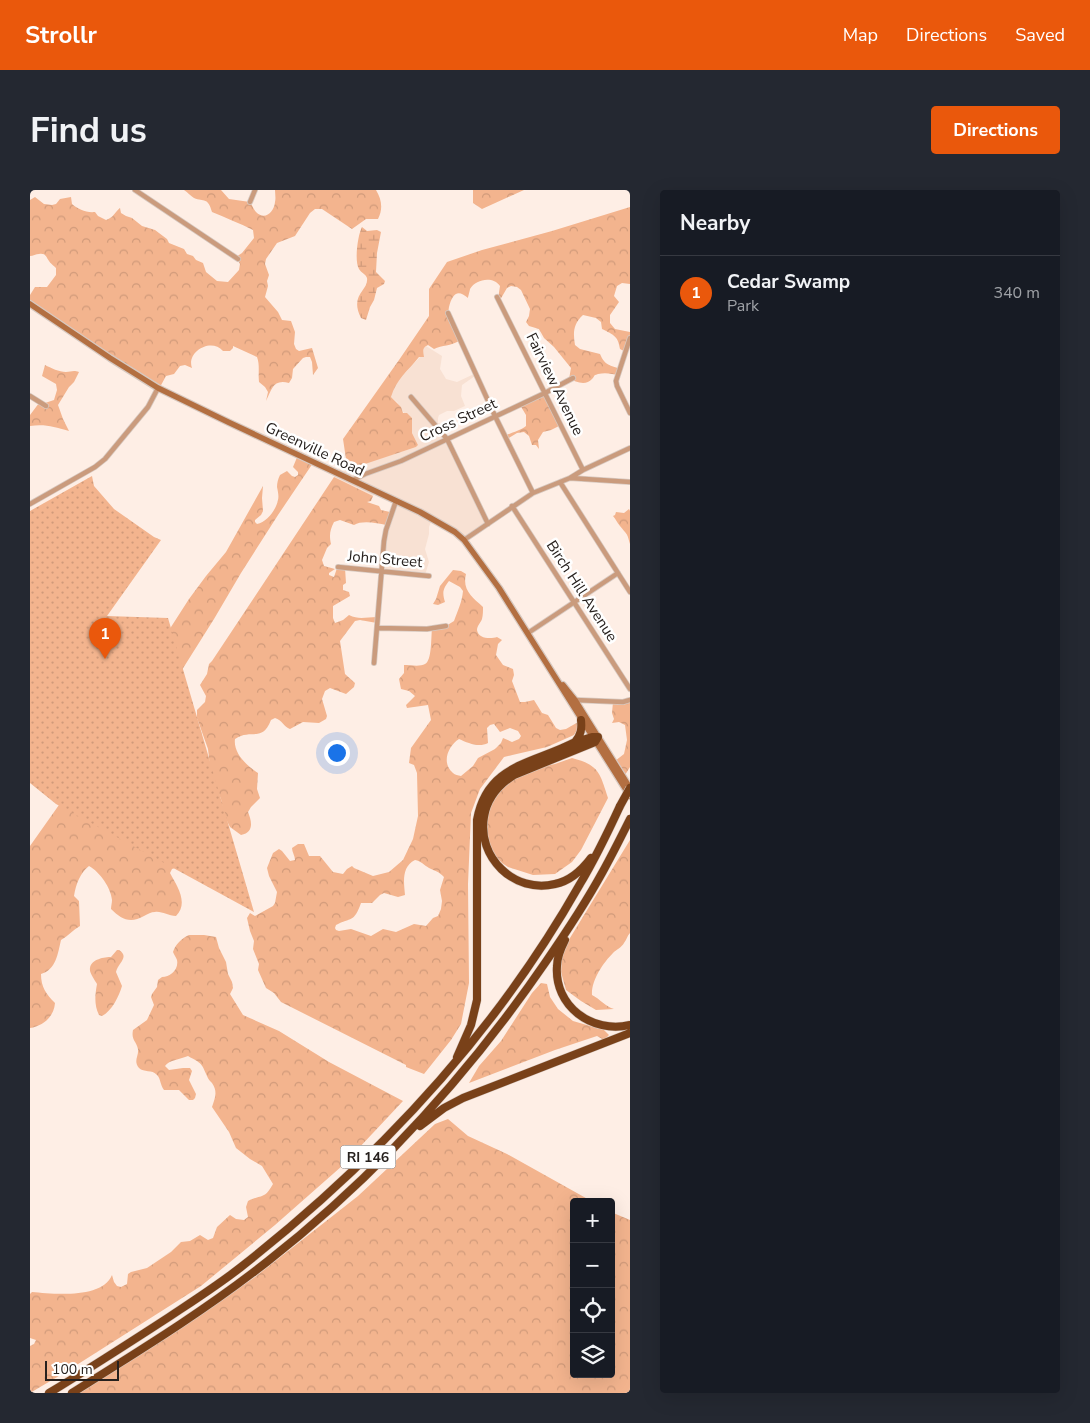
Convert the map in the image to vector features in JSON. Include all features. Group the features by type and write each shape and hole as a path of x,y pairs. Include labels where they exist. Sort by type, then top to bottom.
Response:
{"highway":[{"path":"575,742 582,728 581,720"},
{"path":"453,1065 471,1025 477,1000 477,820 480,804 489,788 496,780 514,768 575,742 596,742 594,747 586,746 514,775 505,781 494,792 487,806 483,824 485,842 494,862 507,875 528,884 547,886 564,881 578,873 604,840"},
{"name":"RI 146","path":"48,1393 144,1334 240,1268 335,1188 406,1118 469,1047 530,964 580,885 630,788"},
{"name":"RI 146","path":"72,1393 196,1314 270,1260 351,1190 404,1138 446,1091 526,991 576,916 630,819"},
{"path":"576,916 557,962 558,980 563,997 577,1013 594,1023 618,1028 630,1025"},
{"path":"404,1138 444,1108 463,1098 630,1033"}],"main road":[{"name":"Greenville Road","path":"30,304 158,388 396,500 455,532 464,540 499,588 630,796"},
{"name":"Greenville Road","path":"546,663 575,700 596,742 630,788"}],"street":[{"path":"135,190 238,259"},
{"path":"250,202 256,190"},
{"name":"Fairview Avenue","path":"497,297 583,470"},
{"path":"448,313 533,493"},
{"path":"630,338 616,381 630,413"},
{"name":"Cross Street","path":"352,480 448,439 573,378"},
{"path":"30,504 105,460 148,406 158,388"},
{"path":"30,396 46,406"},
{"path":"411,397 448,439 488,524"},
{"path":"464,540 533,493 570,478 630,448"},
{"path":"570,478 630,482"},
{"path":"560,482 630,592"},
{"path":"374,663 386,530 396,500"},
{"name":"Birch Hill Avenue","path":"512,506 630,689"},
{"name":"John Street","path":"338,568 429,576"},
{"path":"528,633 618,573"},
{"path":"378,628 427,629 446,626"},
{"path":"575,700 623,702 630,700"}],"shaded area":[{"path":"426,346 442,356 440,369 446,379 457,382 474,374 475,376 462,385 461,396 465,406 439,415 438,423 441,424 487,523 466,538 432,519 425,549 429,562 425,575 381,572 384,539 395,501 376,492 373,496 334,477 346,459 345,468 348,467 348,469 418,445 412,433 412,418 404,413 397,402 391,397 399,377 421,356 423,348"}],"green space":[{"path":"184,190 221,190 229,199 250,202 256,212 263,216 273,209 275,190 376,190 380,197 381,208 378,219 366,219 352,229 322,209 315,209 310,213 295,236 277,243 266,259 265,264 269,275 265,297 278,312 282,320 291,321 295,332 294,344 296,349 299,351 312,348 318,368 313,375 310,357 303,358 293,369 292,378 289,383 280,382 276,384 266,401 268,392 259,382 257,357 233,346 230,351 223,351 218,347 212,346 201,348 193,357 191,362 192,368 185,365 180,366 174,374 166,376 160,387 30,305 30,295 35,287 47,287 56,275 56,268 44,255 30,256 30,200 35,197 44,204 52,205 56,204 60,199 71,197 72,204 77,208 95,212 106,220 120,208 121,213 132,218 142,226 155,230 167,239 169,243 184,249 187,254 203,263 206,272 217,281 228,282 239,270 240,264 236,257 242,253 254,238 253,230 212,212 207,202 194,198"},
{"path":"473,190 524,190 482,209 473,203"},
{"path":"630,207 630,284 622,283 617,286 614,296 619,302 610,315 610,323 615,329 630,332 630,345 626,352 620,349 617,339 602,329 601,322 596,318 583,315 577,322 574,333 575,345 580,349 600,354 606,363 621,369 619,375 598,374 590,381 584,383 569,379 571,368 544,338 539,329 529,326 526,322 530,309 521,290 511,286 507,288 500,300 498,299 500,286 497,283 489,280 480,281 470,289 468,298 458,293 453,296 450,303 448,315 459,341 434,349 428,345 426,346 423,350 424,357 419,357 399,380 393,391 391,397 401,407 403,413 407,413 412,418 412,433 418,445 347,470 347,467 345,468 346,459 343,439 429,316 429,289 447,262"},
{"path":"362,227 367,231 377,230 381,232 376,272 385,281 384,284 377,288 366,320 361,318 357,303 367,282 367,278 359,269 357,260 358,241"},
{"path":"45,365 55,370 79,372 58,405 69,431 54,427 30,426 30,415 39,403 42,404 54,400 57,390 56,384 42,376"},
{"path":"544,394 559,426 543,432 538,440 539,449 536,445 532,445 529,436 524,432 517,433 507,439 505,436 526,426 526,415 520,405"},
{"path":"298,455 313,463 241,573 175,681 162,641 189,599 226,552 263,486 263,511 255,522 257,524 261,523 268,518 277,504 279,476 287,471 292,476 298,475 298,472 293,467"},
{"path":"92,476 94,486 114,509 161,540 107,616 168,618 254,912 56,804 30,783 30,511"},
{"path":"334,477 373,496 371,501 367,502 379,506 381,510 390,512 386,525 365,522 354,525 340,520 334,522 330,533 331,544 327,548 322,560 324,566 335,569 329,573 329,575 334,577 337,568 345,568 346,583 343,585 343,590 349,592 350,596 333,606 335,623 349,615 359,618 377,617 377,623 355,621 340,641 345,674 355,683 354,687 346,694 330,688 325,691 322,699 327,716 326,719 319,723 303,722 290,729 275,718 271,720 264,731 235,739 238,754 249,767 258,773 257,789 260,798 248,812 251,823 250,829 241,835 230,827 224,815 221,799 211,775 208,749 197,718 197,710 205,702 206,696 200,685 207,674 209,664"},
{"path":"629,509 630,544 628,537 613,516 616,512 624,513"},
{"path":"453,570 466,574 465,584 467,589 483,607 482,619 477,629 478,633 485,638 497,637 502,640 498,644 496,655 503,665 513,669 512,681 520,702 534,700 542,713 548,715 556,728 560,730 566,729 580,721 582,722 574,735 547,747 504,757 480,789 471,813 468,884 469,983 461,1024 424,1074 406,1067 406,1065 281,1002 274,993 266,988 258,970 259,964 253,949 254,941 247,918 250,913 255,916 275,903 277,892 267,868 273,853 279,849 290,861 295,860 292,848 298,844 304,844 309,856 320,856 333,872 343,874 352,866 373,876 389,872 403,860 413,839 418,816 417,773 414,765 409,763 411,748 431,720 428,705 407,708 406,705 415,696 409,691 401,689 399,679 404,673 404,665 420,665 427,662 430,654 432,628 446,626 454,621 463,591 460,587 449,581 444,591 445,602 438,605 433,604 440,586","holes":["494,724 500,732 510,728 518,731 521,736 512,742 503,738 495,749 478,758 473,766 461,776 454,774 447,764 447,755 455,742 459,739 477,745 488,743 487,728","415,860 444,877 440,890 442,901 438,916 433,918 426,926 414,924 396,932 383,929 371,936 351,929 336,930 336,925 354,917 361,903 372,903 384,893 398,897 405,895 405,871"]},
{"path":"630,699 630,767 625,775 615,761 624,754 627,740 625,725 619,722 612,723 614,719 612,713 613,702"},
{"path":"572,758 588,764 597,771 608,798 581,850 572,862 555,874 533,875 508,867 496,857 489,843 483,825 487,807 503,785 534,768"},
{"path":"66,795 181,866 172,869 170,873 180,894 182,906 176,916 158,912 134,920 122,918 111,909 110,890 97,872 89,866 79,879 74,896 79,901 80,926 61,940 53,965 41,974 43,987 55,1003 54,1008 47,1020 30,1028 30,846"},
{"path":"630,840 630,933 623,944 605,962 593,984 592,995 608,1007 614,1009 596,1010 566,990 561,972 562,951"},
{"path":"189,935 216,937 232,982 233,988 230,994 243,1015 279,1031 329,1062 403,1101 342,1166 275,1225 201,1286 30,1393 30,1346 36,1340 30,1338 30,1294 32,1292 64,1294 88,1291 107,1283 112,1275 117,1286 121,1287 127,1284 128,1274 147,1268 171,1252 181,1242 190,1241 200,1235 208,1240 213,1238 217,1227 230,1215 236,1219 244,1220 248,1217 246,1207 248,1201 265,1195 273,1184 262,1166 236,1148 229,1132 212,1107 215,1089 200,1064 188,1056 172,1061 165,1066 169,1070 190,1068 192,1071 189,1080 196,1094 193,1100 189,1100 179,1090 164,1090 157,1075 139,1068 136,1063 138,1049 133,1038 133,1030 147,1020 154,1005 151,997 157,987 158,980 175,970 177,960 173,952 174,949 179,942"},
{"path":"117,950 123,955 116,972 122,986 112,1007 102,1016 99,1015 96,1007 97,984 90,968 93,962 111,957"},
{"path":"541,983 547,984 550,997 558,1009 573,1021 604,1030 609,1035 604,1040 597,1036 555,1050 469,1083 479,1066 501,1041 532,993"},
{"path":"448,1119 468,1136 507,1154 586,1198 570,1198 570,1378 615,1378 615,1214 630,1220 630,1393 73,1393 255,1277 358,1196 435,1124"}],"place":[{"name":"Cedar Swamp","path":"105,659"}]}
